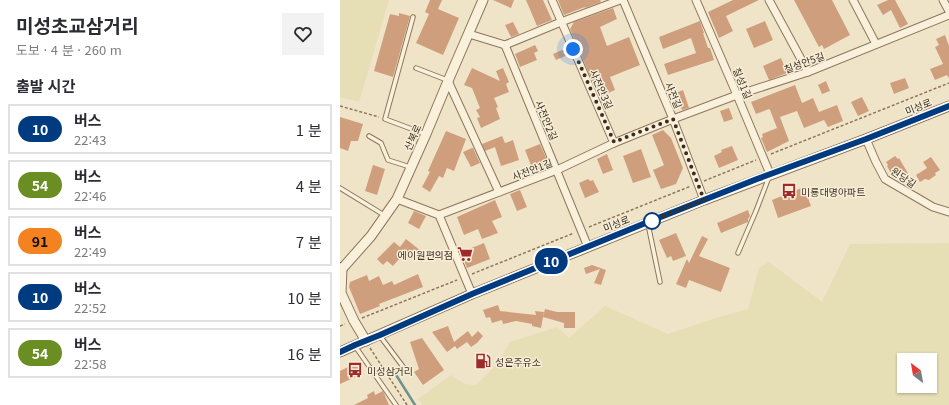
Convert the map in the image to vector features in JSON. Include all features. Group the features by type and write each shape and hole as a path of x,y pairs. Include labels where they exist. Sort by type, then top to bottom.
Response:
{"street":[{"name":"산북로","path":"341,269 371,236 397,199 483,0"},
{"name":"사전안3길","path":"552,0 614,142"},
{"path":"469,34 505,45 561,22 622,0"},
{"name":"사전길","path":"622,0 673,119 704,200"},
{"name":"칠성1길","path":"696,0 770,174"},
{"path":"769,0 808,72"},
{"path":"853,0 876,44"},
{"path":"943,0 949,11"},
{"name":"칠성안5길","path":"673,119 737,95 808,72 949,15"},
{"name":"사전안2길","path":"505,45 588,247"},
{"path":"448,81 499,192"},
{"name":"미성로","path":"340,352 472,294 648,222 949,106"},
{"name":"사전안1길","path":"440,215 557,170 614,142 673,119"},
{"name":"원당길","path":"866,139 885,179 933,207 949,212"},
{"path":"397,199 440,215 472,294"},
{"path":"341,269 341,293 354,321 366,341"}],"lane":[{"path":"413,17 385,119 426,134"},
{"path":"416,68 448,81"},
{"path":"369,136 381,143 388,160 411,168"},
{"path":"738,253 770,174"},
{"path":"340,188 385,216"},
{"path":"648,222 660,282"},
{"path":"380,335 407,372"},
{"path":"355,345 396,405"}],"path":[{"path":"340,326 949,83"},
{"path":"340,106 385,119"},
{"path":"366,341 407,405"}],"shaded area":[{"path":"340,0 389,0 359,102 340,97"},
{"path":"949,243 949,405 422,405 418,399 451,375 465,384 476,385 498,363 510,342 557,327 569,338 605,306 668,334 748,309 759,268 769,262 822,302 850,244"}],"building":[{"path":"430,0 442,0 438,9 459,18 443,55 416,43 429,14 425,12"},
{"path":"493,0 514,0 511,8"},
{"path":"526,0 543,0 552,20 537,26"},
{"path":"558,0 601,0 601,2 564,15"},
{"path":"733,0 759,0 726,16 733,31 719,38 708,12"},
{"path":"794,0 832,0 850,35 824,49 822,45 819,47"},
{"path":"888,0 895,0 908,24 900,28 891,10 883,15 877,5"},
{"path":"613,8 617,19 600,27 607,46 629,37 640,65 610,77 615,90 608,93 611,103 603,105 596,82 593,83 570,29 574,22"},
{"path":"399,13 410,16 393,77 374,71 390,14 399,16"},
{"path":"700,21 708,48 710,48 714,60 668,75 664,64 696,53 691,38 663,49 659,37"},
{"path":"765,21 773,40 754,48 746,29"},
{"path":"513,22 519,34 511,37 505,25"},
{"path":"945,35 949,46 949,78 947,75 935,80 930,69 943,64 935,47 939,45 936,39"},
{"path":"535,45 538,51 534,53 537,60 520,67 515,54"},
{"path":"567,48 570,54 556,60 553,54"},
{"path":"781,58 787,73 769,80 763,66"},
{"path":"472,68 500,81 496,71 503,68 509,82 506,84 509,92 494,98 498,107 496,108 500,119 481,128 477,118 480,117 476,110 480,108 472,88 464,85"},
{"path":"905,78 909,88 894,94 890,83"},
{"path":"826,81 830,91 822,94 818,85"},
{"path":"795,85 802,103 813,98 819,112 837,105 843,121 828,127 824,120 804,128 797,111 780,117 789,141 767,152 761,138 763,137 762,134 777,128 769,109 756,114 751,102"},
{"path":"683,90 689,108 682,110 676,93"},
{"path":"862,97 869,111 858,116 851,102"},
{"path":"729,108 733,119 724,122 720,111"},
{"path":"340,117 363,124 358,141 351,141 348,151 340,148"},
{"path":"663,130 671,138 683,168 676,184 661,189 653,170 664,165 652,135"},
{"path":"446,131 466,139 454,171 447,168 443,178 439,176 430,192 422,187 430,172 428,171"},
{"path":"502,136 505,143 513,140 519,160 501,166 495,147 485,151 482,144"},
{"path":"540,144 550,167 534,173 525,150"},
{"path":"732,146 738,160 719,168 714,156 722,152 721,150"},
{"path":"472,148 480,163 471,167 463,152"},
{"path":"641,149 651,177 633,183 623,156"},
{"path":"607,154 613,170 603,174 597,159"},
{"path":"895,156 898,159 899,158 913,182 907,185 899,171 892,175 886,162"},
{"path":"931,157 940,170 929,180 925,179 920,182 916,175 927,168 923,162"},
{"path":"373,165 385,169 377,195 365,191"},
{"path":"588,179 590,181 593,180 599,192 585,198 579,183"},
{"path":"804,187 811,206 778,218 772,200"},
{"path":"520,190 527,207 517,211 510,194"},
{"path":"495,200 502,217 492,221 498,233 482,239 478,229 464,235 457,217"},
{"path":"748,210 750,216 748,222 721,233 717,223"},
{"path":"414,211 426,216 419,229 408,223"},
{"path":"676,233 686,256 673,261 671,256 667,258 659,240"},
{"path":"702,236 708,239 699,256 730,268 721,292 689,280 686,288 676,284 687,259 689,263"},
{"path":"406,239 426,255 421,262 406,251 393,266 387,261 383,265 377,259 394,242 400,247"},
{"path":"484,243 490,259 467,268 462,255 469,252 469,249"},
{"path":"592,265 606,270 601,285 594,283 600,269 586,274 584,268"},
{"path":"418,274 423,287 379,304 380,306 360,314 349,287 350,282 367,275 369,281 379,276 383,285 392,281 394,285"},
{"path":"498,305 500,311 536,315 535,311 544,312 541,328 532,326 532,324 516,321 503,324 502,320 492,323 490,317 486,318 483,310"},
{"path":"545,309 557,312 575,312 575,328 564,328 564,323 543,317"},
{"path":"448,326 454,342 468,331 472,337 478,331 483,336 471,347 467,342 457,349 455,346 447,352 432,332"},
{"path":"422,338 444,370 423,385 414,372 419,369 410,342"},
{"path":"356,363 362,374 340,384 340,371"},
{"path":"374,391 375,395 383,391 389,405 354,405 368,398 367,395"}],"waterway":[{"path":"393,370 415,405"}],"bus line":[{"name":"10","path":"340,352 472,294 648,222 949,106"}],"place":[{"name":"미룡대명아파트","path":"789,191"},
{"name":"에이원편의점","path":"465,254"},
{"name":"성은주유소","path":"483,361"},
{"name":"미성삼거리","path":"355,370"}],"route":[{"path":"573,49 614,142 673,119 704,200 648,222 652,221"}]}
